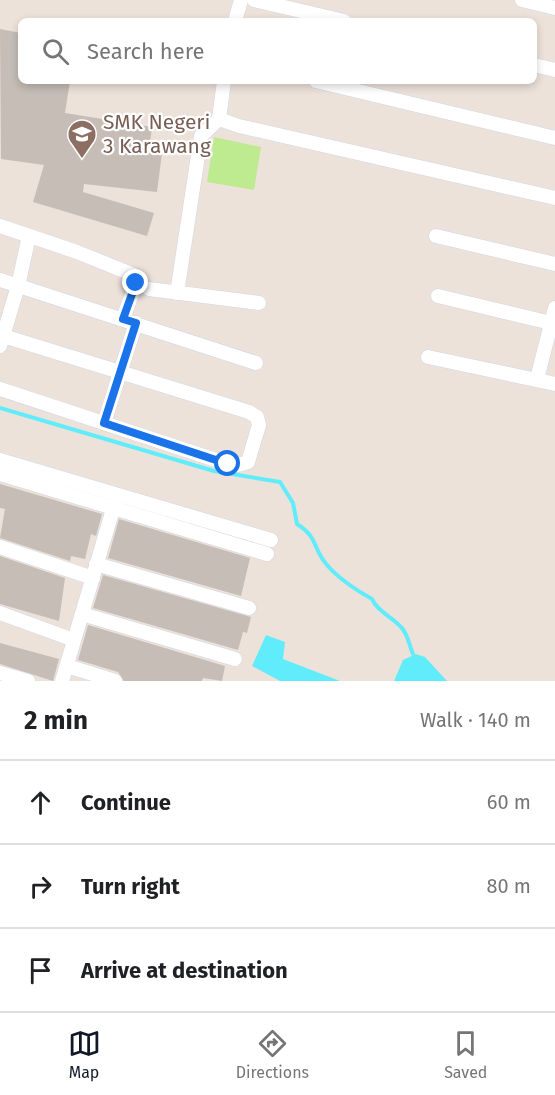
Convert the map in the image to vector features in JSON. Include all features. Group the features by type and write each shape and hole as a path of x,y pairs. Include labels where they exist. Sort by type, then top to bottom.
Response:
{"street":[{"path":"236,18 241,0"},
{"path":"254,0 331,18"},
{"path":"522,0 555,8"},
{"path":"537,66 555,70"},
{"path":"177,293 201,136 219,119 224,84"},
{"path":"329,84 555,138"},
{"path":"219,119 239,126 555,198"},
{"path":"0,226 77,252 134,275 136,283 130,321 119,372 104,423"},
{"path":"0,389 238,465 248,462 259,425 257,417 249,412 1,339 18,286 29,236"},
{"path":"436,236 555,264"},
{"path":"0,280 256,363"},
{"path":"148,289 259,303"},
{"path":"438,296 553,324"},
{"path":"537,379 553,324 555,308"},
{"path":"428,357 555,384"},
{"path":"0,460 267,554"},
{"path":"0,474 272,540"},
{"path":"62,681 115,501"},
{"path":"0,548 249,608"},
{"path":"0,613 74,640"},
{"path":"82,614 235,659"},
{"path":"67,666 115,681"},
{"path":"0,673 28,681"}],"green space":[{"path":"214,137 261,147 254,190 207,182"}],"water":[{"path":"266,635 285,642 283,659 340,681 280,681 252,666"},
{"path":"416,654 425,657 447,681 394,681 403,660"}],"building":[{"name":"SMK Negeri 3 Karawang","path":"0,29 18,32 18,84 70,84 65,113 152,127 149,152 162,153 157,192 84,184 83,192 154,213 147,236 33,202 44,165 1,159"},
{"path":"0,484 102,514 96,536 91,534 85,559 71,556 70,561 0,538 5,509 0,508"},
{"path":"119,519 250,558 241,596 108,558"},
{"path":"0,556 65,578 59,621 0,604"},
{"path":"103,575 251,617 247,633 243,632 238,650 93,608"},
{"path":"88,625 225,666 222,681 203,678 202,681 124,681 118,672 78,660"},
{"path":"0,643 59,659 53,681 0,664"}],"waterway":[{"path":"0,408 214,471 280,482 293,503 297,524 309,534 322,559 337,575 372,599 377,607 401,627 407,636 413,654"}],"place":[{"name":"SMK Negeri 3 Karawang","path":"82,160"}],"route":[{"path":"136,283 123,319 136,323 104,423 228,464"}]}
